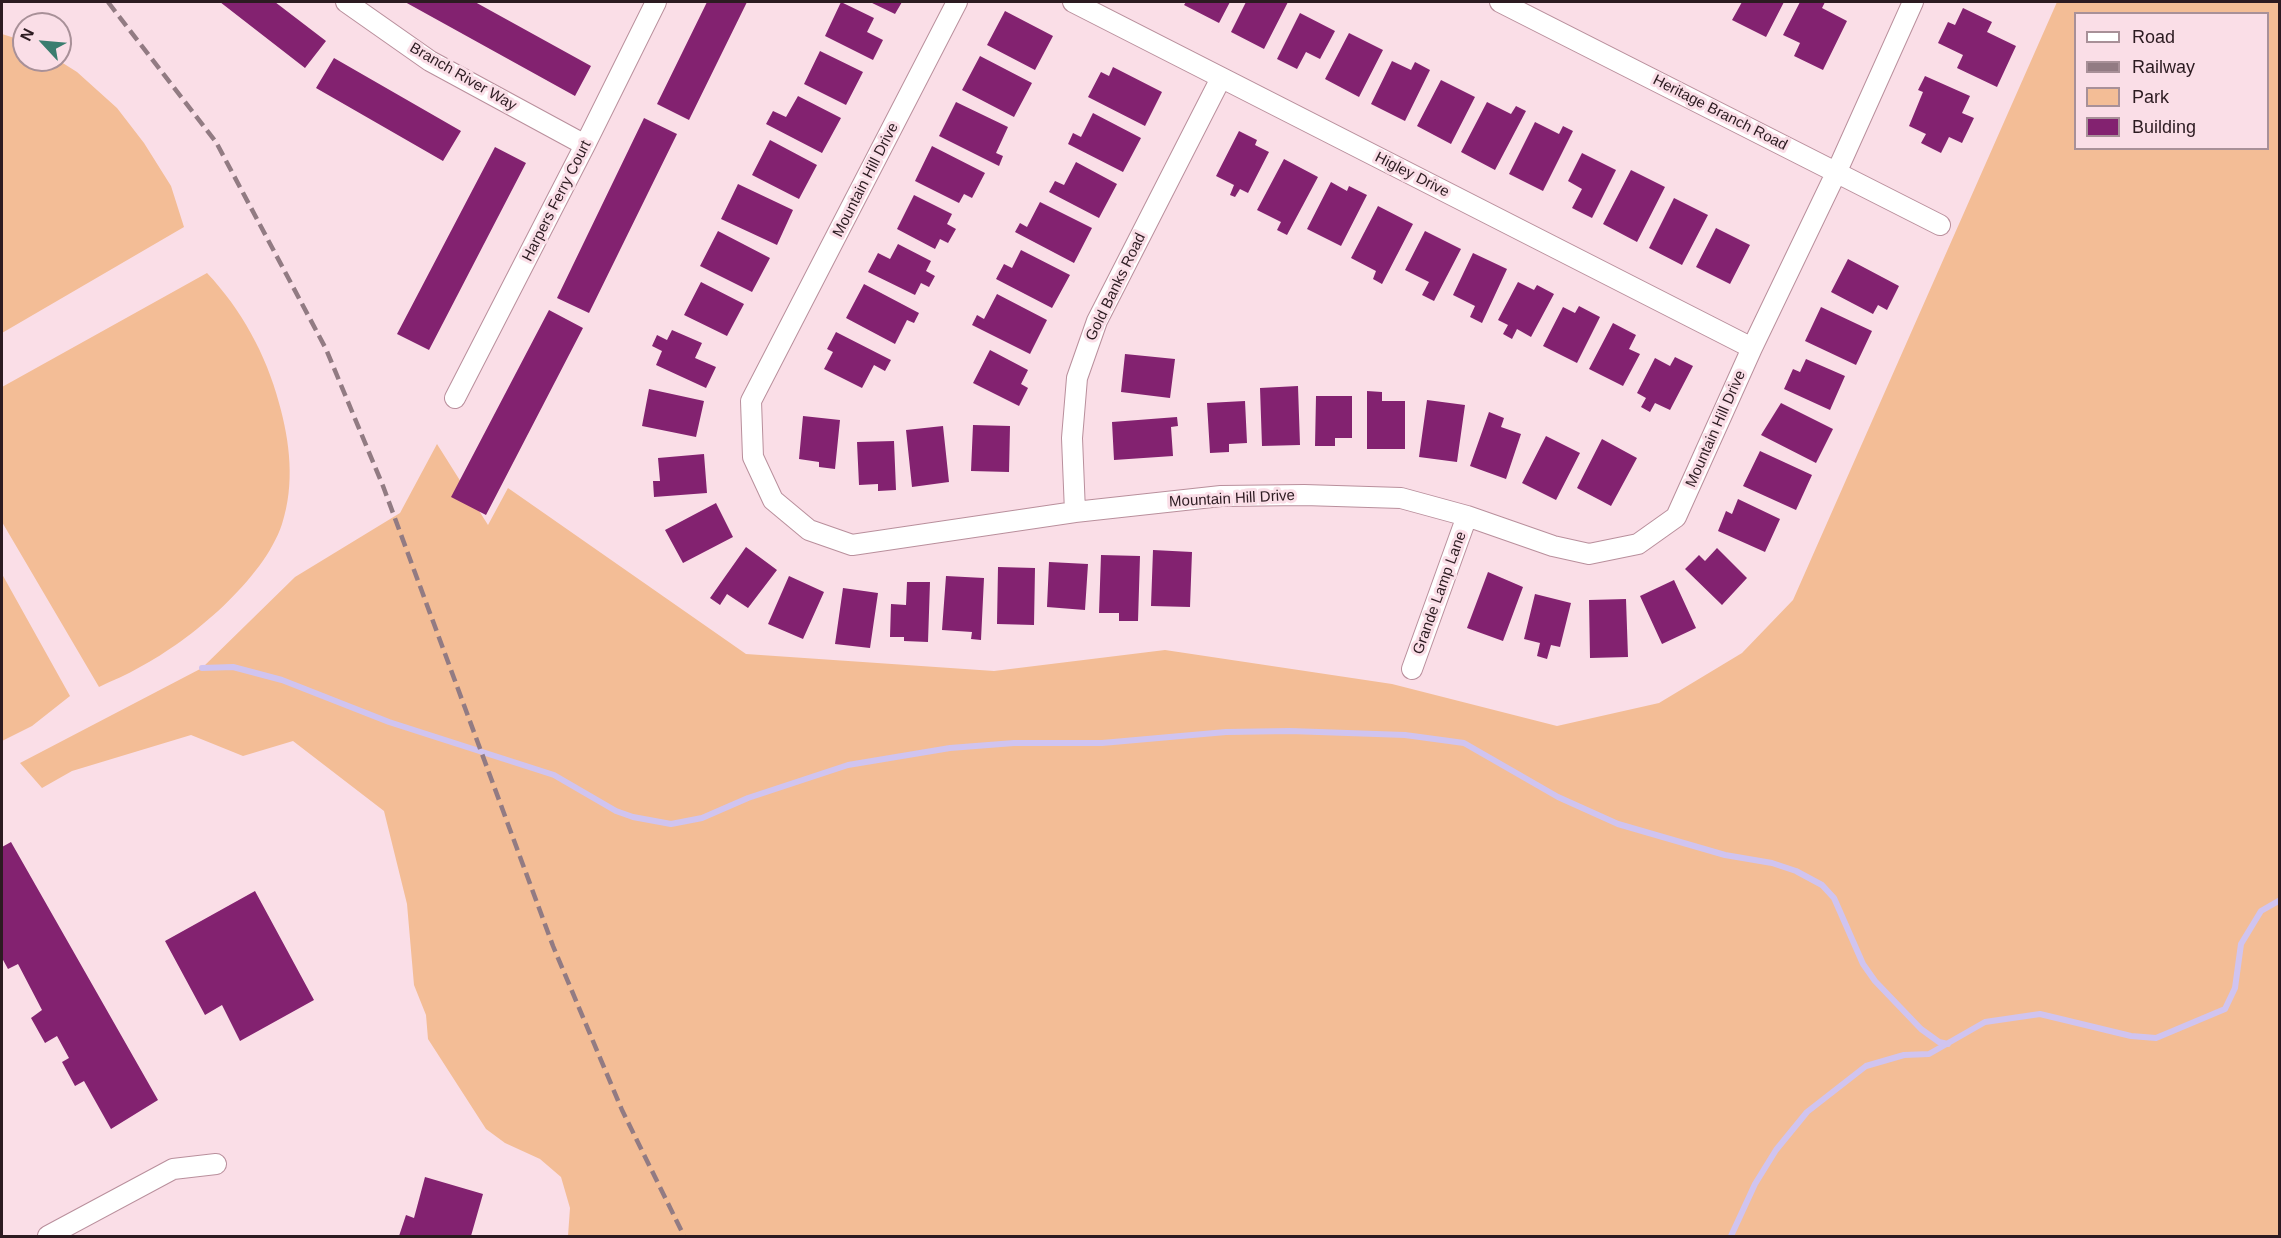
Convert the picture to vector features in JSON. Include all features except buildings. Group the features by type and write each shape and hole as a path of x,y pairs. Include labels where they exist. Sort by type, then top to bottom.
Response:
{"street":[{"name":"Branch River Way","path":"346,2 430,61 585,145"},
{"name":"Harpers Ferry Court","path":"455,398 656,2"},
{"name":"Mountain Hill Drive","path":"957,2 751,401 753,457 773,500 809,530 852,545 1075,512 1221,496 1304,495 1401,498 1467,516 1553,546 1589,554 1638,544 1676,517 1913,2"},
{"name":"Higley Drive","path":"1073,2 1752,348"},
{"name":"Heritage Branch Road","path":"1500,2 1940,225"},
{"name":"Gold Banks Road","path":"1075,512 1072,438 1077,378 1097,321 1221,78"},
{"name":"Grande Lamp Lane","path":"1412,669 1467,516"},
{"path":"48,1236 173,1169 216,1164"}],"green space":[{"path":"2057,2 2279,2 2279,1236 568,1236 570,1208 561,1177 540,1159 505,1143 486,1129 428,1039 426,1015 414,985 407,904 384,811 293,741 243,756 191,735 72,771 42,788 20,763 202,668 295,577 400,513 437,444 488,525 508,488 746,654 994,671 1165,650 1392,684 1557,726 1659,703 1742,653 1793,600"},
{"path":"2,34 12,37 12,72 72,72 72,69 117,108 144,143 171,186 184,227 2,333"},
{"path":"207,273 231,302 251,333 274,385 283,418 290,463 286,509 273,545 242,587 223,606 202,625 160,656 99,687 2,522 2,387"},
{"path":"2,574 70,696 32,726 2,741"}],"waterway":[{"path":"202,668 233,667 282,680 389,722 554,775 616,811 633,817 671,824 702,818 748,798 848,765 950,748 1014,743 1102,743 1226,732 1290,731 1405,735 1464,743 1558,797 1618,824 1725,855 1772,863 1796,871 1822,885 1834,898 1863,964 1875,981 1921,1029 1939,1042 1948,1044"},
{"path":"1731,1236 1755,1184 1776,1150 1807,1112 1866,1066 1904,1055 1929,1054 1985,1022 2040,1014 2131,1036 2156,1038 2225,1009 2235,988 2241,944 2261,911 2280,900"}],"railway":[{"path":"108,2 216,142 326,349 383,486 553,946 622,1110 684,1236"}]}
